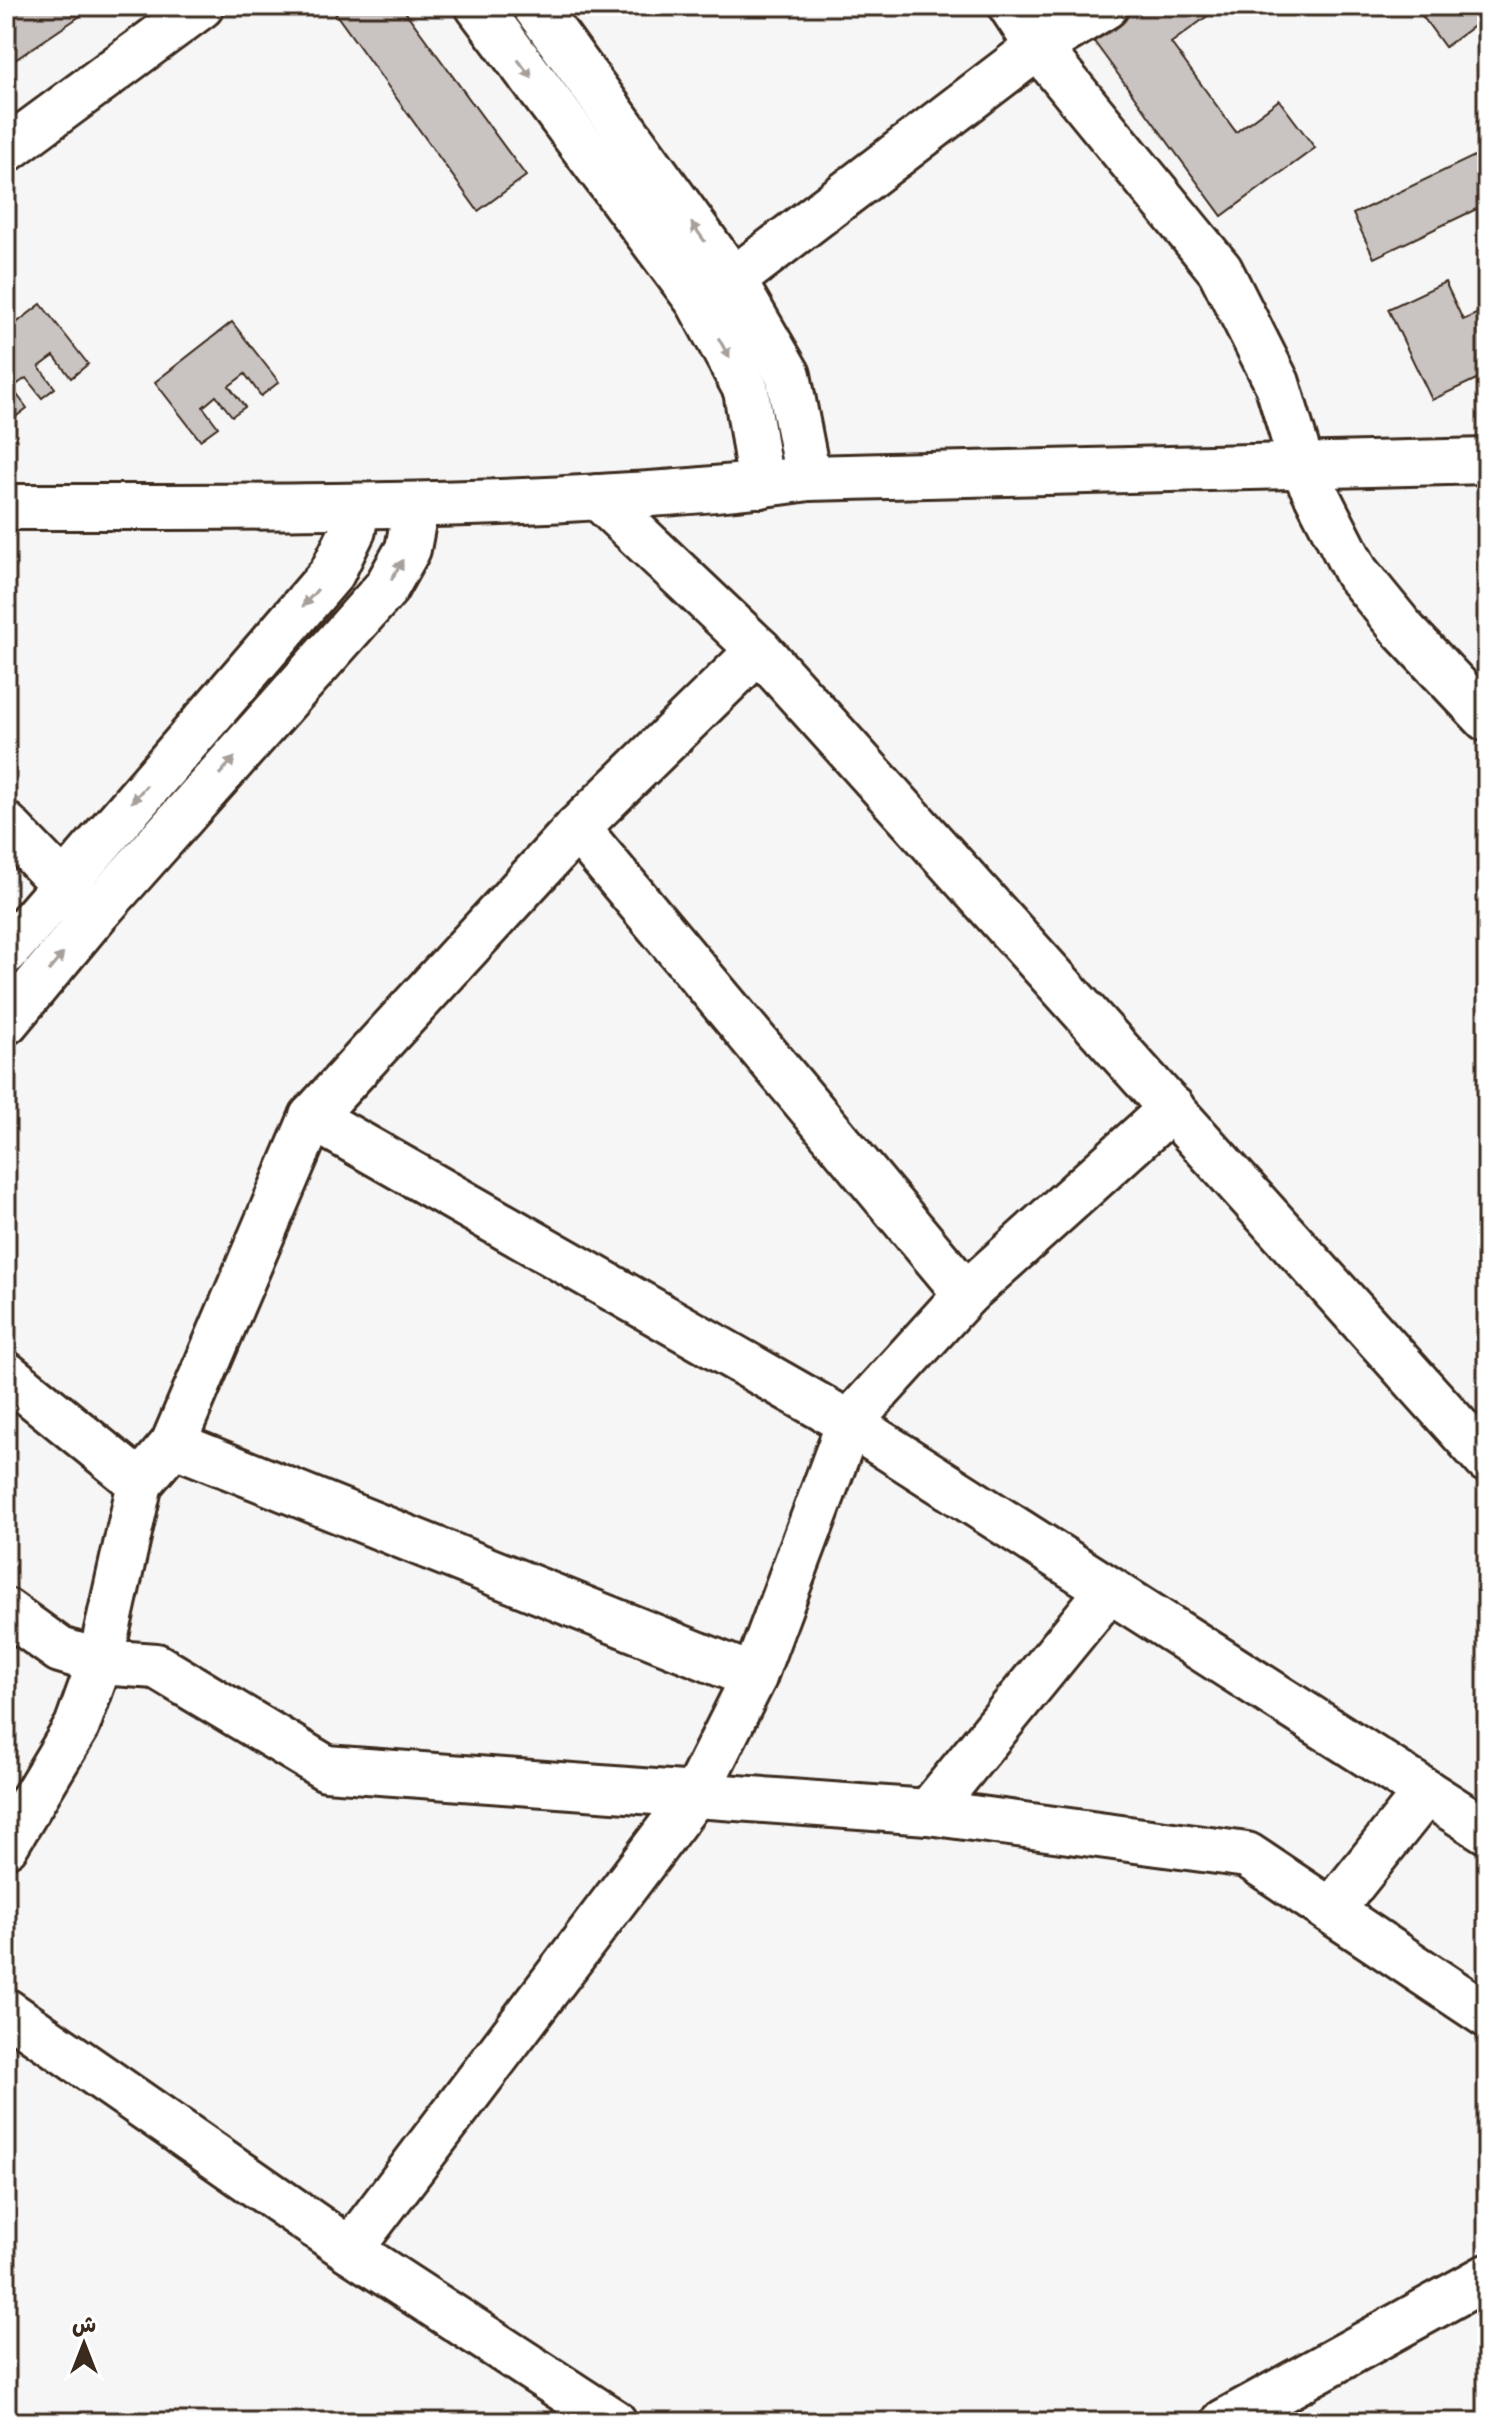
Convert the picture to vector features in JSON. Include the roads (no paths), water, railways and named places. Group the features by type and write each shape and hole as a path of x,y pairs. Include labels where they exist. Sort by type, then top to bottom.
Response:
{"street":[{"path":"6,150 201,6"},
{"path":"478,6 788,375 808,478"},
{"path":"535,6 715,290 746,390 761,485"},
{"path":"1011,6 1038,47 1220,270 1277,383 1302,466 1356,572 1404,631 1487,719"},
{"path":"715,290 1038,47 1106,6"},
{"path":"6,507 416,506 598,497 761,485 808,478 1487,461"},
{"path":"598,497 759,650 1487,1460"},
{"path":"6,952 63,882 332,573 349,542 357,506"},
{"path":"6,1022 94,916 386,588 408,549 416,506"},
{"path":"6,1845 77,1726 100,1662 140,1483 173,1444 312,1117 577,828 759,650"},
{"path":"6,825 94,916"},
{"path":"577,828 966,1294"},
{"path":"350,2250 696,1793 754,1677 849,1423 966,1294 1172,1108"},
{"path":"312,1117 849,1423 1487,1831"},
{"path":"6,1374 140,1483"},
{"path":"173,1444 754,1677"},
{"path":"928,1812 1108,1591"},
{"path":"6,1611 60,1650 100,1662 156,1666 326,1768 928,1812 1247,1855 1487,2015"},
{"path":"1331,1911 1426,1792"},
{"path":"6,2011 350,2250 614,2422"},
{"path":"1224,2422 1487,2277"}]}
